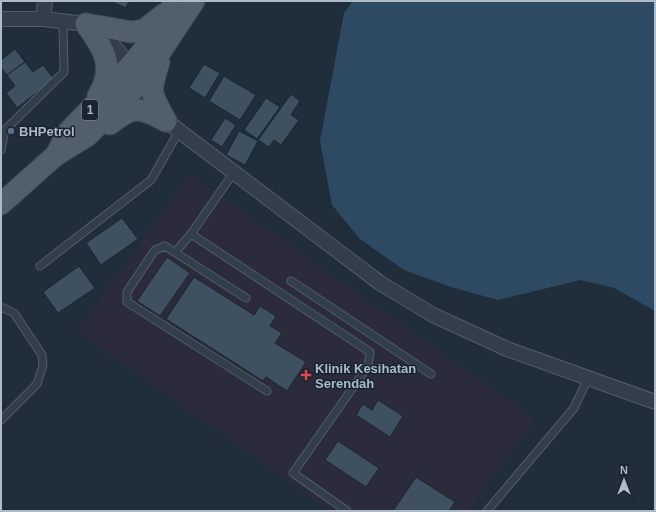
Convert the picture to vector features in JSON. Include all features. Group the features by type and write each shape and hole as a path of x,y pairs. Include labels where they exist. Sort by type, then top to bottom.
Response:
{"main road":[{"name":"1","path":"56,155 70,131 86,114 162,51 194,1"},
{"name":"1","path":"1,204 56,155 87,136 131,78 143,51 174,4"},
{"path":"86,24 131,32 144,30 174,4"},
{"path":"86,24 99,42 108,65 106,79 86,114"},
{"path":"162,51 152,86 152,97 172,126"},
{"path":"87,136 102,130 126,111 138,110 149,113 172,126"}],"street":[{"path":"43,20 45,1"},
{"path":"1,19 43,20 86,24 104,35 115,47 141,97 172,126 380,283 433,315 507,349 655,402"}],"lane":[{"path":"1,150 5,130 64,72 63,22"},
{"path":"40,266 151,180 172,126"},
{"path":"176,251 191,234 234,172"},
{"path":"191,234 370,352 368,366 293,473 347,511"},
{"path":"246,298 176,251 165,246 155,250 127,292 127,302 267,391"},
{"path":"291,281 431,374"},
{"path":"1,307 14,313 42,355 43,365 37,384 1,420"},
{"path":"487,511 574,408 588,378"}],"shaded area":[{"path":"353,1 655,1 655,311 614,288 581,280 498,300 451,287 404,270 360,239 332,205 320,141 344,13"},
{"name":"Klinik Kesihatan Serendah","path":"190,174 535,419 469,511 330,511 77,331"}],"building":[{"path":"110,1 129,1 126,8"},
{"path":"15,49 25,62 7,75 1,68 1,60"},
{"path":"25,62 33,72 43,65 54,79 17,108 6,93 15,86 7,75"},
{"path":"204,64 220,73 205,98 189,88"},
{"path":"224,76 256,95 240,120 209,101"},
{"path":"291,94 300,101 291,115 299,120 281,145 274,140 269,147 258,140"},
{"path":"266,98 280,107 257,139 244,130"},
{"path":"225,118 236,125 222,147 211,140"},
{"path":"239,131 258,141 245,165 226,155"},
{"path":"122,218 138,239 101,265 86,243"},
{"path":"167,257 190,273 160,316 137,301"},
{"path":"79,266 95,288 58,313 43,292"},
{"path":"194,277 254,315 260,306 276,316 270,326 282,333 275,343 306,362 287,391 266,377 263,381 166,319"},
{"path":"378,400 403,416 390,437 356,415 363,404 372,410"},
{"path":"338,441 379,468 366,487 325,460"},
{"path":"416,477 455,502 449,511 393,511"}],"place":[{"name":"BHPetrol","path":"11,131"},
{"name":"Klinik Kesihatan Serendah","path":"306,375"}]}
